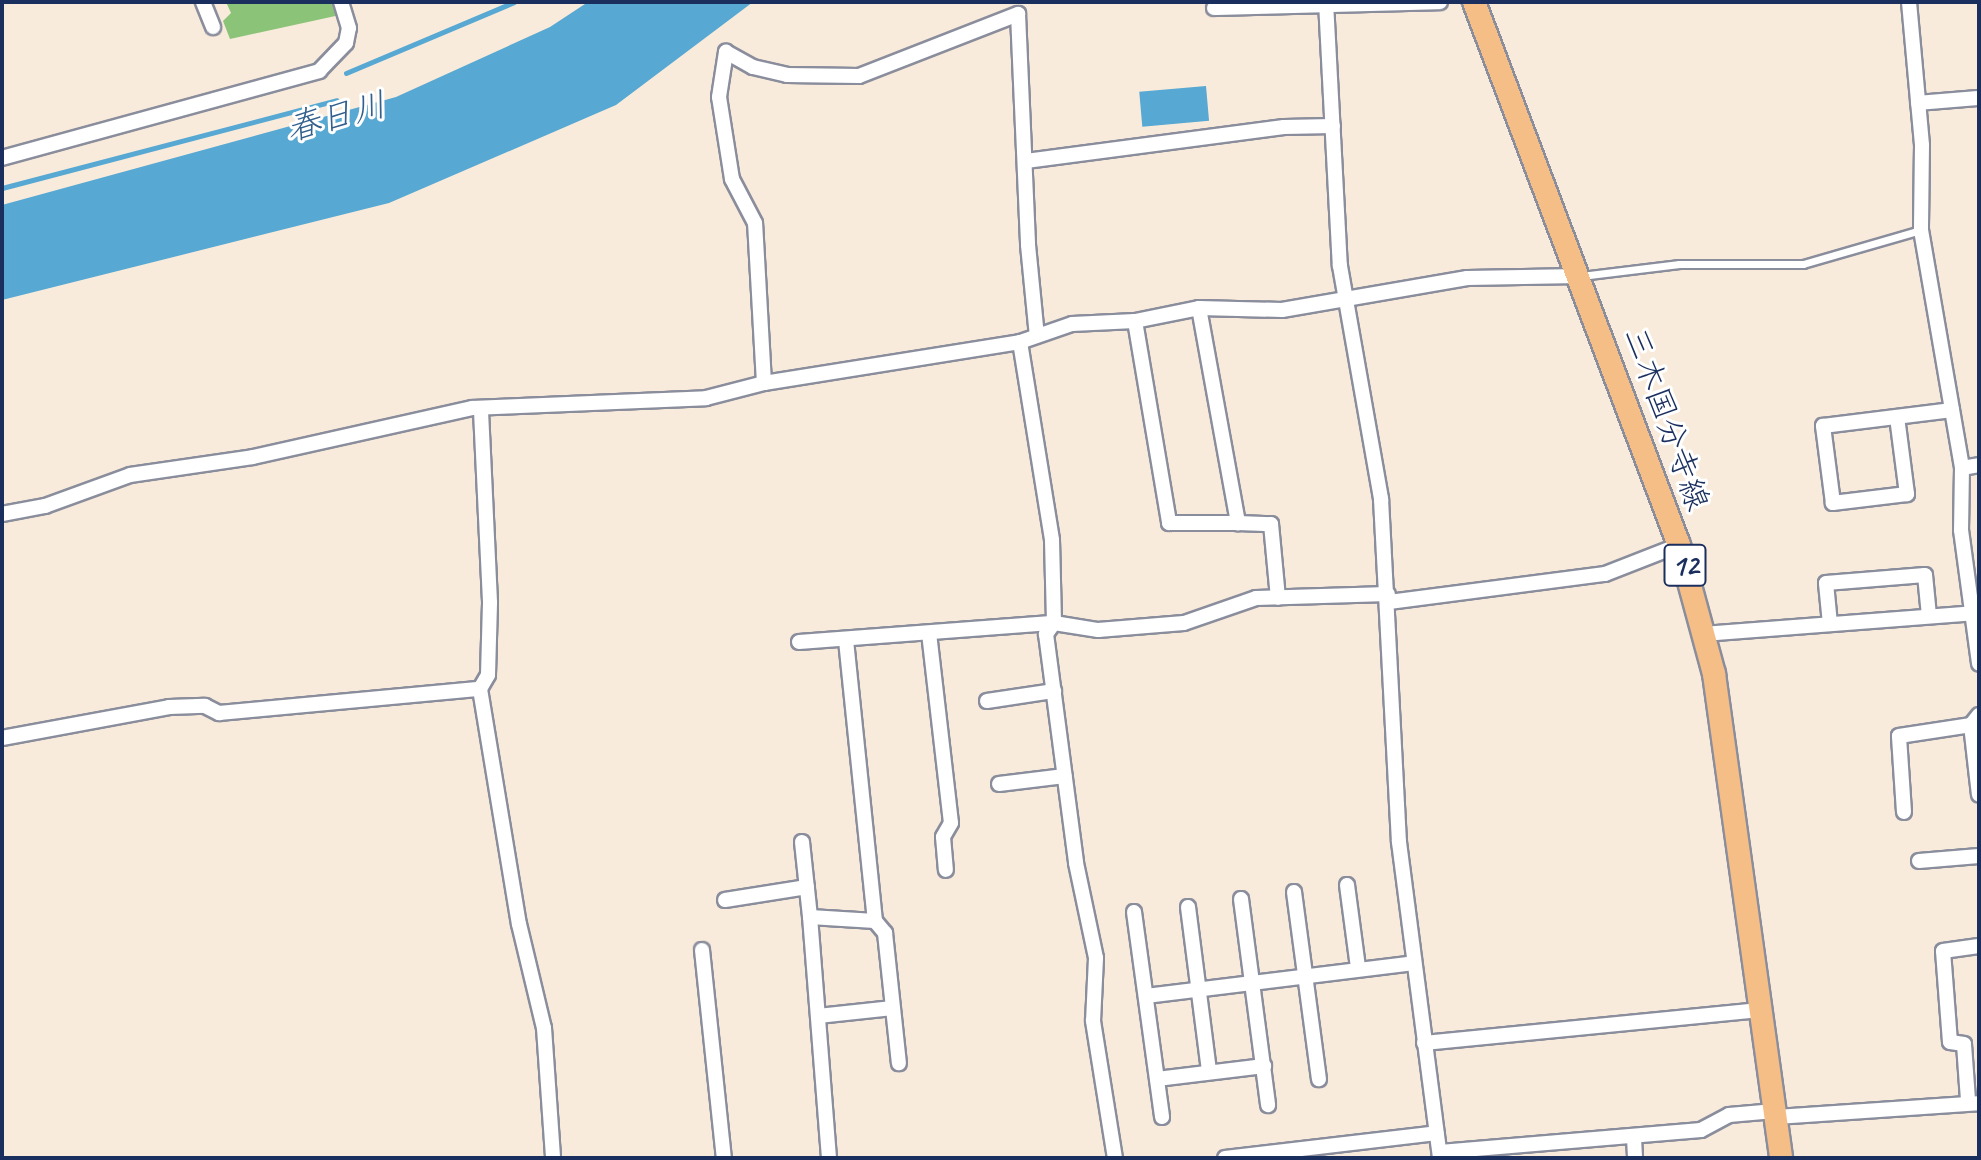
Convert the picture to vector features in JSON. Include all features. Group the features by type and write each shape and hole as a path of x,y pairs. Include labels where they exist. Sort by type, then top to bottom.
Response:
{"main road":[{"name":"三木国分寺線","path":"1474,2 1679,545 1703,634 1730,765 1781,1158"}],"street":[{"path":"203,2 213,27"},
{"path":"2,158 319,71 346,43 349,28 341,2"},
{"path":"1214,8 1440,2"},
{"path":"1909,2 1918,103 1921,230 1962,468 1979,664"},
{"path":"1327,5 1347,303 1381,499 1389,598 1399,842 1440,1155 1701,1130 1729,1115 1973,1102 1964,1044 1950,1042 1943,951 1979,946"},
{"path":"764,383 755,223 732,179 719,97 726,52 753,67 787,75 859,76 1018,14 1037,336"},
{"path":"1918,103 1977,98"},
{"path":"1026,161 1284,127 1333,126"},
{"path":"2,514 45,506 130,475 253,457 472,408 481,411 706,398 764,383 1020,342 1072,324 1135,321 1199,308 1282,310 1347,303 1467,278 1579,276"},
{"path":"1199,308 1238,523"},
{"path":"1135,321 1169,523 1271,524 1278,598"},
{"path":"1020,342 1052,540 1054,623 1046,634 1065,776 1096,958 1093,1021 1115,1158"},
{"path":"1897,417 1907,494 1833,503 1823,426 1952,410"},
{"path":"481,411 490,603 488,675 480,689 519,924 544,1028 553,1158"},
{"path":"1962,468 1979,465"},
{"path":"799,642 1054,623 1098,630 1184,623 1256,598 1389,598 1605,574 1679,545"},
{"path":"1830,624 1826,583 1925,575 1929,616"},
{"path":"1703,634 1973,613"},
{"path":"929,633 951,823 943,837 946,870"},
{"path":"846,639 875,921 885,933 899,1063"},
{"path":"2,738 169,707 205,706 219,713 480,689"},
{"path":"987,701 1054,691"},
{"path":"1904,812 1899,736 1975,720 1979,795"},
{"path":"999,784 1065,776"},
{"path":"802,842 829,1158"},
{"path":"1919,861 1979,856"},
{"path":"1347,885 1358,967"},
{"path":"725,900 807,887"},
{"path":"1294,892 1319,1079"},
{"path":"1241,899 1268,1105"},
{"path":"1188,907 1209,1072"},
{"path":"1134,912 1162,1117"},
{"path":"810,917 875,921"},
{"path":"702,950 724,1158"},
{"path":"1146,996 1358,967 1414,963"},
{"path":"818,1016 893,1008"},
{"path":"1424,1043 1762,1010"},
{"path":"1157,1079 1264,1066"},
{"path":"1225,1158 1328,1152 1437,1133"},
{"path":"1634,1138 1635,1158"},
{"path":"1569,1142 1570,1158"}],"lane":[{"path":"1579,276 1679,264 1803,264 1921,230"}],"green space":[{"path":"226,2 336,2 340,15 230,39 223,21 231,13"}],"water":[{"name":"春日川","path":"588,2 753,2 616,105 389,203 2,300 2,205 396,97 550,27"},
{"path":"1206,86 1209,121 1142,127 1139,92"}],"waterway":[{"path":"346,73 514,2"},
{"name":"春日川","path":"2,188 337,100"}]}
